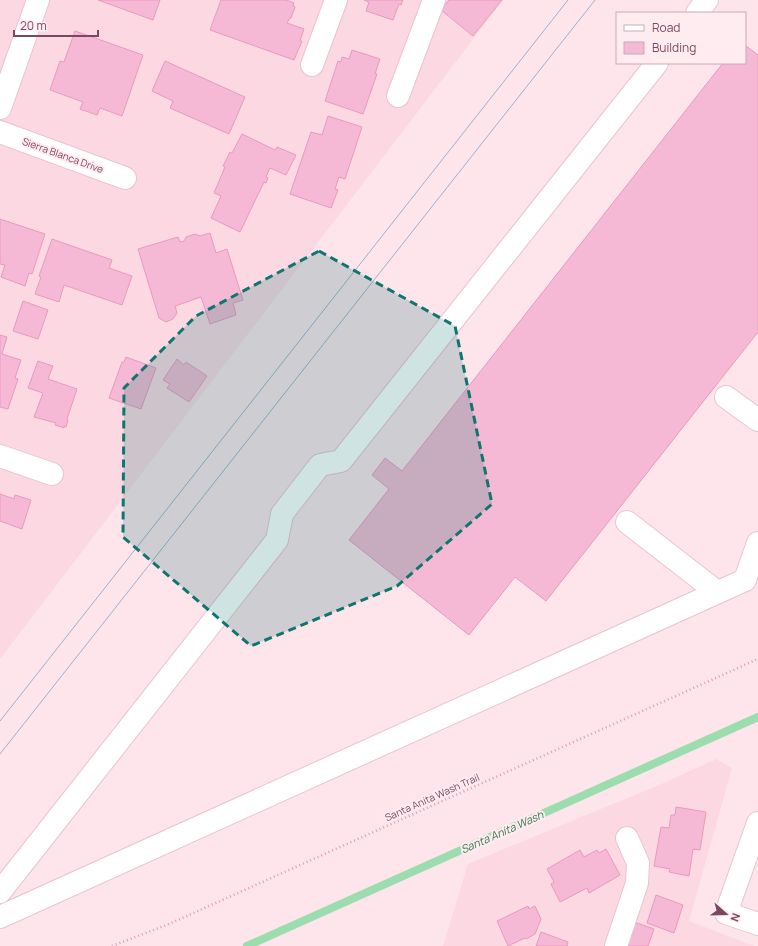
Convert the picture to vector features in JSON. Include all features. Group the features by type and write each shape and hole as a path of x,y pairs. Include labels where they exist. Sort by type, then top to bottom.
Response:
{"street":[{"path":"0,108 38,0"},
{"path":"312,65 336,0"},
{"path":"398,96 434,0"},
{"path":"698,12 707,0"},
{"path":"0,892 277,540 282,514 320,465 342,461 656,64"},
{"name":"Sierra Blanca Drive","path":"0,132 125,178"},
{"path":"726,397 758,420"},
{"path":"0,456 52,474"},
{"path":"627,522 717,592"},
{"path":"0,917 745,580 758,543"},
{"path":"756,834 726,913 758,924"},
{"path":"616,946 637,883 638,863 627,838"}],"path":[{"name":"Santa Anita Wash Trail","path":"112,946 169,924 758,659"}],"highlighted area":[{"path":"319,251 455,326 492,504 397,586 251,646 123,537 124,388 196,316"}],"shaded area":[{"path":"0,0 503,0 0,659"},
{"path":"716,759 732,768 689,921 754,946 443,946 468,864 666,782"}],"building":[{"path":"98,0 160,0 153,20"},
{"path":"221,0 286,0 294,3 293,5 295,7 291,18 287,23 304,29 300,41 302,41 294,60 210,30"},
{"path":"364,0 403,0 401,5 399,4 393,20 366,11 369,2"},
{"path":"449,0 502,0 473,36 441,10"},
{"path":"75,31 143,55 122,116 100,108 97,115 80,109 83,102 50,90 60,61 64,62"},
{"path":"746,46 758,55 758,332 546,601 515,577 469,635 349,540 389,489 372,475 385,458 402,471 722,64 746,64"},
{"path":"352,50 380,59 375,74 377,74 363,114 325,101 338,61 341,62 342,57 349,59"},
{"path":"165,61 245,97 229,134 170,108 173,101 152,91"},
{"path":"328,116 362,127 345,179 339,177 335,189 338,190 331,208 290,194 311,132 322,135"},
{"path":"242,134 275,150 277,147 296,155 286,175 270,168 266,177 268,178 266,183 264,182 240,232 211,218 221,196 214,193 225,167 223,166"},
{"path":"0,219 45,234 32,274 29,273 25,286 1,277 5,265 0,264"},
{"path":"210,233 216,253 227,249 243,300 233,303 236,315 210,324 201,297 175,306 177,313 173,319 166,322 159,318 138,249 178,237 180,242 184,241 186,237 195,234 200,236"},
{"path":"52,239 112,260 109,268 132,276 122,305 64,285 59,302 35,294 41,277 39,276"},
{"path":"23,301 48,310 38,339 13,331"},
{"path":"0,335 7,337 2,354 21,360 15,378 18,379 8,409 0,407"},
{"path":"126,357 156,368 141,409 109,398 122,362 124,362"},
{"path":"177,359 184,365 186,362 207,376 189,402 167,388 170,384 163,380"},
{"path":"38,361 53,366 48,379 77,389 67,419 66,427 64,426 64,428 55,425 56,423 34,417 43,393 28,388"},
{"path":"0,494 14,499 15,495 31,500 22,529 0,521"},
{"path":"676,807 706,812 700,850 693,849 689,876 669,872 670,869 654,866 661,827 669,828 671,815 675,815"},
{"path":"606,849 620,875 589,893 587,888 560,902 551,884 554,882 547,869 580,850 584,857 597,850 599,853"},
{"path":"656,895 683,905 674,933 647,923"},
{"path":"528,906 529,909 535,906 541,919 535,934 508,946 497,921"},
{"path":"631,921 654,929 648,946 622,946"},
{"path":"541,932 568,942 567,946 536,946"}],"waterway":[{"name":"Santa Anita Wash","path":"247,946 758,717"}],"tram line":[{"path":"0,721 568,0"},
{"path":"0,754 595,0"}]}
